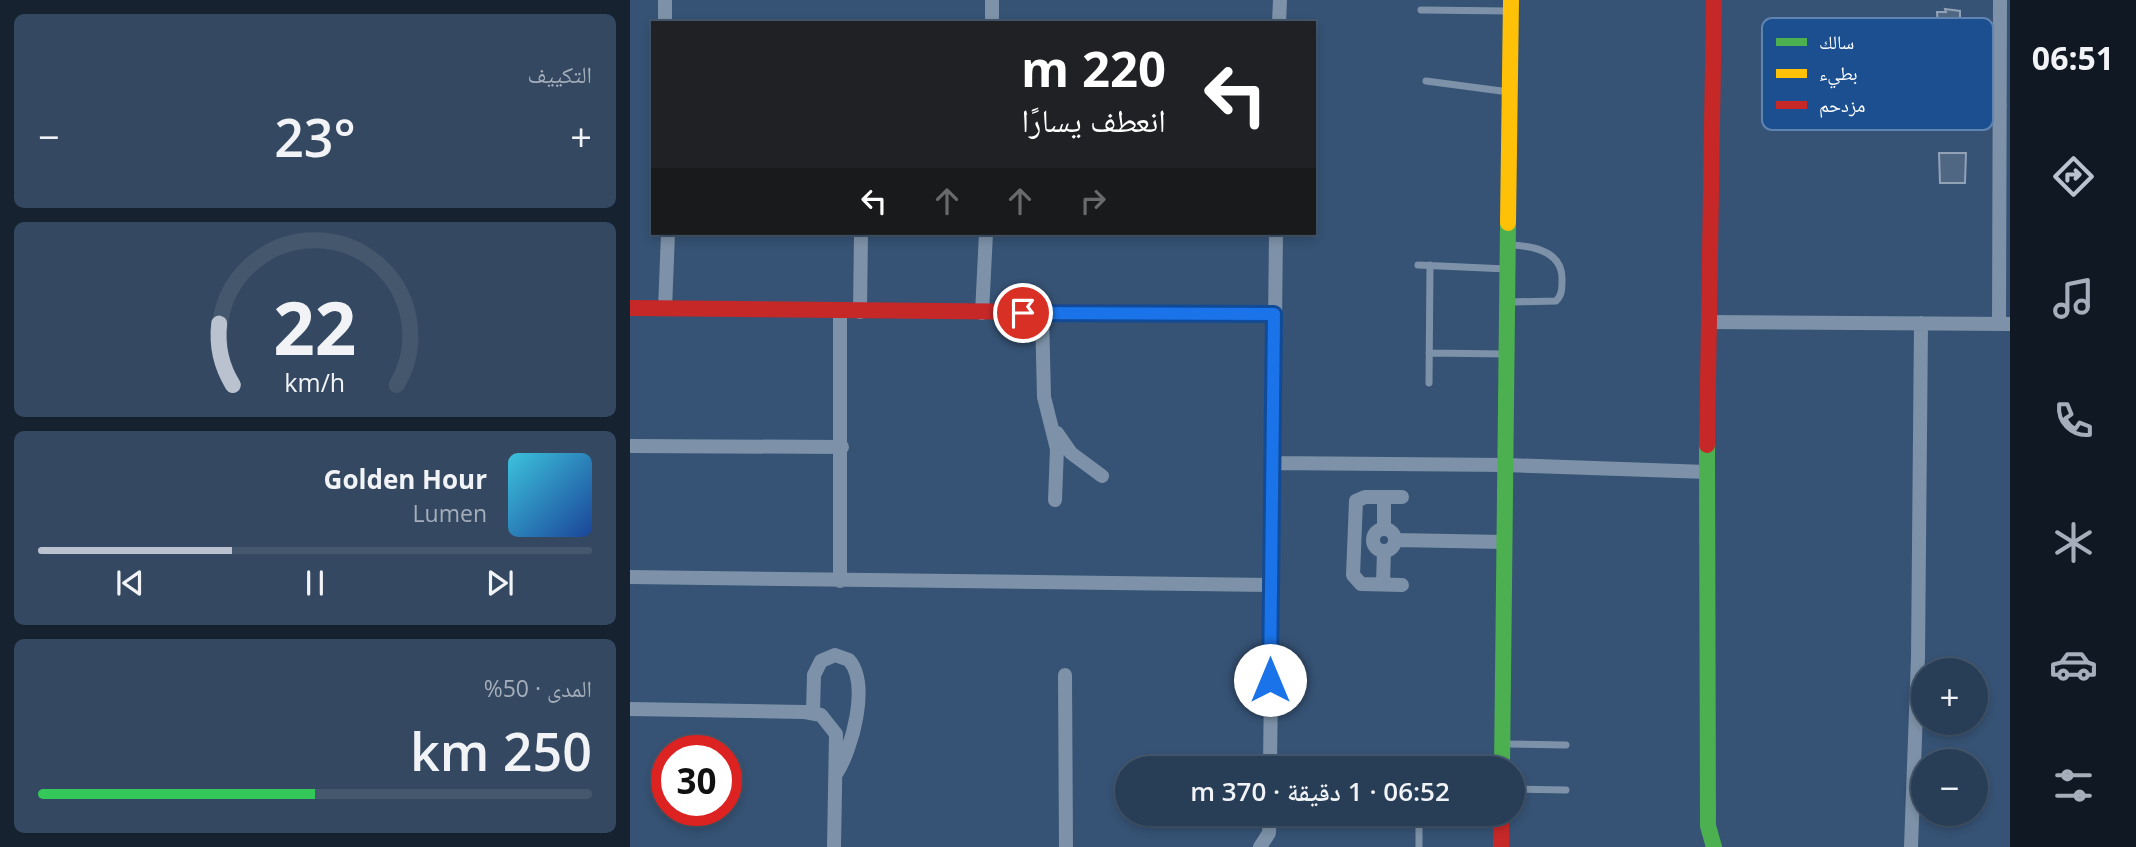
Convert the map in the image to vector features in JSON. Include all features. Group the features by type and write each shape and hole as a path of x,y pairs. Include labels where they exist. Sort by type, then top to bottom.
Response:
{"street":[{"path":"665,0 665,21"},
{"path":"992,0 992,21"},
{"path":"1279,21 1280,0"},
{"path":"1713,0 1707,472 1708,827 1714,847"},
{"path":"1709,322 2005,324 2000,0"},
{"path":"1502,756 1511,5"},
{"path":"1993,106 2000,106"},
{"path":"665,309 668,235"},
{"path":"860,312 861,235"},
{"path":"982,313 986,235"},
{"path":"1270,756 1276,235"},
{"path":"630,308 1274,314"},
{"path":"840,312 840,581"},
{"path":"1042,313 1043,386 1057,449 1055,500"},
{"path":"1911,847 1918,657 1921,323"},
{"path":"1050,420 1068,450 1102,476"},
{"path":"630,446 842,447"},
{"path":"1272,463 1506,465 1707,472"},
{"path":"1402,497 1361,497 1356,500 1353,540 1356,581 1361,584 1402,585"},
{"path":"1384,497 1384,529"},
{"path":"1384,529 1391,531 1395,540 1390,549 1384,551 1375,546 1373,540 1378,531 1384,529"},
{"path":"1353,540 1373,540"},
{"path":"1395,540 1505,542"},
{"path":"1383,584 1384,551"},
{"path":"630,578 1270,585"},
{"path":"813,712 814,675 821,661 835,655 849,660 855,666 858,681 854,732 847,755 835,776"},
{"path":"1065,675 1066,847"},
{"path":"630,709 813,712 828,720 836,734 834,847"},
{"path":"1260,847 1269,833 1269,826"},
{"path":"1501,826 1501,847"}],"lane":[{"path":"1421,10 1511,5"},
{"path":"1426,81 1510,93"},
{"path":"1507,302 1556,301 1561,295 1562,274 1559,263 1551,254 1508,245"},
{"path":"1418,265 1508,269"},
{"path":"1429,383 1430,265"},
{"path":"1429,353 1507,354"},
{"path":"1502,744 1566,745"},
{"path":"1525,789 1566,790"},
{"path":"1419,826 1419,847"}],"building":[{"path":"1945,9 1960,11 1960,18 1937,18 1937,12 1946,12"},
{"path":"1939,153 1966,153 1965,183 1940,183"}],"traffic: fast":[{"path":"1502,756 1508,223"},
{"path":"1707,445 1708,826 1714,847"}],"traffic: slow":[{"path":"1508,223 1511,0"},
{"path":"1135,313 1274,314"}],"traffic: jam":[{"path":"1707,445 1714,0"},
{"path":"630,308 1135,313"},
{"path":"1501,826 1501,847"}],"route":[{"path":"1023,313 1274,314 1270,680"}]}
